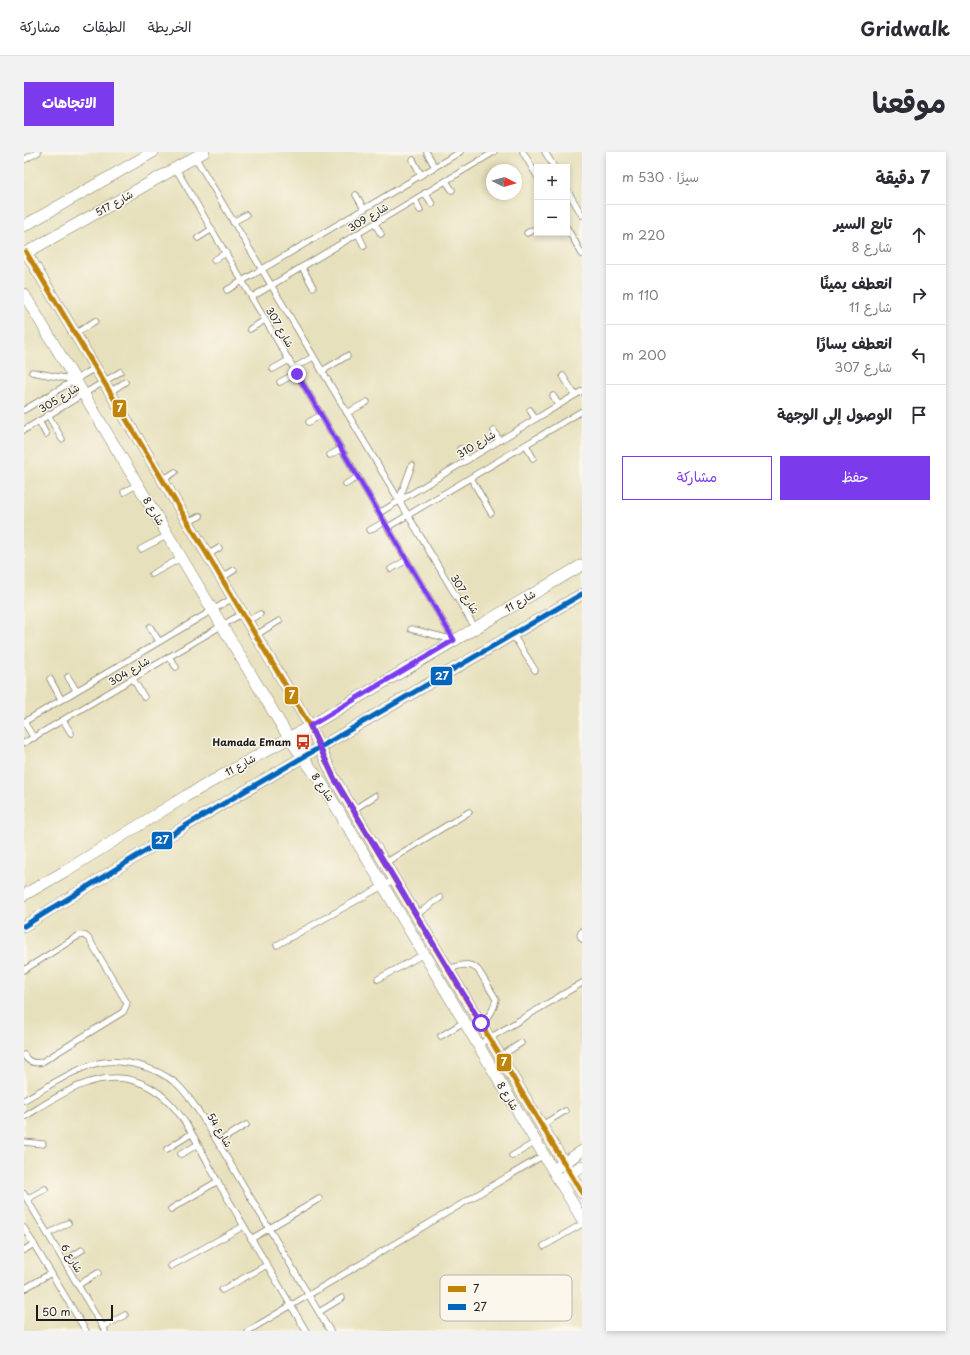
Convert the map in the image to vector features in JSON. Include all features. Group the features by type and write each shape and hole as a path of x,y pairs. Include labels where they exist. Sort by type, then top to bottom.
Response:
{"street":[{"path":"24,226 153,152"},
{"name":"شارع 517","path":"25,253 199,155"},
{"name":"شارع 8","path":"25,253 310,726 334,778 582,1193"},
{"name":"شارع 8","path":"24,294 290,738 323,785 582,1219"},
{"name":"شارع 11","path":"24,895 68,870 186,796 290,738 582,565"},
{"path":"24,926 187,825 582,594"},
{"path":"552,1170 582,1151"},
{"path":"559,1180 582,1166"}],"lane":[{"path":"24,160 38,152"},
{"name":"شارع 309","path":"227,290 460,152"},
{"name":"شارع 309","path":"252,297 494,152"},
{"path":"523,152 534,171"},
{"path":"545,152 552,164"},
{"path":"427,153 435,167"},
{"name":"شارع 307","path":"199,155 233,222 475,628"},
{"path":"413,160 421,175"},
{"name":"شارع 307","path":"176,169 454,640"},
{"path":"446,181 452,190"},
{"path":"425,193 432,204"},
{"path":"356,195 364,209"},
{"path":"570,195 582,215"},
{"path":"415,200 420,210"},
{"path":"233,222 246,214"},
{"path":"375,224 381,234"},
{"path":"198,238 212,229"},
{"path":"527,233 534,230"},
{"path":"570,233 582,254"},
{"path":"358,234 364,246"},
{"path":"214,260 226,253"},
{"path":"302,267 313,287"},
{"path":"250,330 265,320"},
{"path":"75,334 95,321"},
{"path":"322,371 347,356"},
{"path":"280,382 314,357"},
{"path":"273,369 289,360"},
{"name":"شارع 305","path":"24,410 95,368"},
{"path":"32,372 75,380"},
{"path":"107,387 120,372"},
{"path":"564,376 575,395"},
{"path":"107,387 125,382"},
{"name":"شارع 305","path":"24,430 84,394 107,387"},
{"name":"شارع 310","path":"379,513 582,391"},
{"path":"553,396 559,405"},
{"path":"347,413 367,402"},
{"path":"530,410 535,419"},
{"path":"370,530 386,525 408,515 582,411"},
{"path":"48,415 62,439"},
{"path":"309,422 321,415"},
{"path":"39,421 46,434"},
{"path":"494,431 499,440"},
{"path":"526,445 533,458"},
{"path":"330,455 341,449"},
{"path":"460,449 467,460"},
{"path":"399,500 412,465"},
{"path":"163,480 175,472"},
{"path":"346,484 358,477"},
{"path":"470,478 491,513"},
{"path":"124,492 138,484"},
{"path":"188,522 200,516"},
{"path":"141,549 168,535"},
{"path":"208,555 219,548"},
{"path":"152,574 181,558"},
{"path":"391,569 407,560"},
{"path":"222,578 234,570"},
{"name":"شارع 304","path":"24,722 233,598"},
{"name":"شارع 304","path":"24,743 222,626 245,617 260,614"},
{"path":"256,635 279,621"},
{"path":"150,627 159,642"},
{"path":"411,629 454,640"},
{"path":"513,635 534,670"},
{"path":"169,657 176,667"},
{"path":"68,677 76,690"},
{"path":"132,679 144,697"},
{"path":"50,680 61,699"},
{"path":"63,720 71,733"},
{"path":"24,722 34,738"},
{"path":"353,810 375,796"},
{"path":"385,863 469,812"},
{"path":"278,945 395,879"},
{"path":"416,915 440,898"},
{"path":"582,931 580,933 582,939"},
{"path":"24,970 78,936 84,936 89,939 126,1003 126,1006 123,1012 45,1060 38,1063 33,1062 29,1061 24,1055"},
{"path":"378,979 424,954"},
{"path":"449,970 455,966 462,965 477,968 496,1000 491,1013 481,1023"},
{"path":"478,1045 582,983"},
{"path":"440,1036 464,1022"},
{"path":"501,1056 521,1043"},
{"name":"شارع 54","path":"24,1100 76,1071 93,1064 110,1061 144,1066 160,1073 180,1088 188,1096 218,1142 330,1331"},
{"path":"24,1117 80,1085 94,1080 111,1078 126,1079 143,1083 157,1091 170,1102 191,1134 306,1331"},
{"path":"542,1125 565,1111"},
{"path":"218,1142 246,1125"},
{"path":"167,1149 191,1134"},
{"path":"24,1142 43,1144"},
{"path":"512,1156 536,1142"},
{"path":"181,1154 197,1145"},
{"path":"248,1331 544,1155"},
{"path":"171,1209 218,1181"},
{"path":"25,1196 45,1189"},
{"name":"شارع 6","path":"25,1196 104,1329"},
{"path":"251,1239 319,1199"},
{"path":"48,1234 68,1223"},
{"path":"544,1246 582,1224"},
{"path":"171,1266 244,1226"},
{"path":"24,1228 84,1330"},
{"path":"24,1250 34,1244"},
{"path":"64,1261 82,1250"},
{"path":"222,1290 267,1265"},
{"path":"24,1289 51,1273"},
{"path":"78,1285 98,1273"},
{"path":"319,1312 342,1298"},
{"path":"104,1329 125,1315"}],"transit line":[{"name":"7","path":"26,252 310,726 334,778 582,1193"},
{"name":"27","path":"24,926 187,825 582,594"}],"place":[{"name":"Hamada Emam","path":"303,742"}],"route":[{"path":"297,374 454,640 310,726 328,762 334,778 481,1023"}]}
